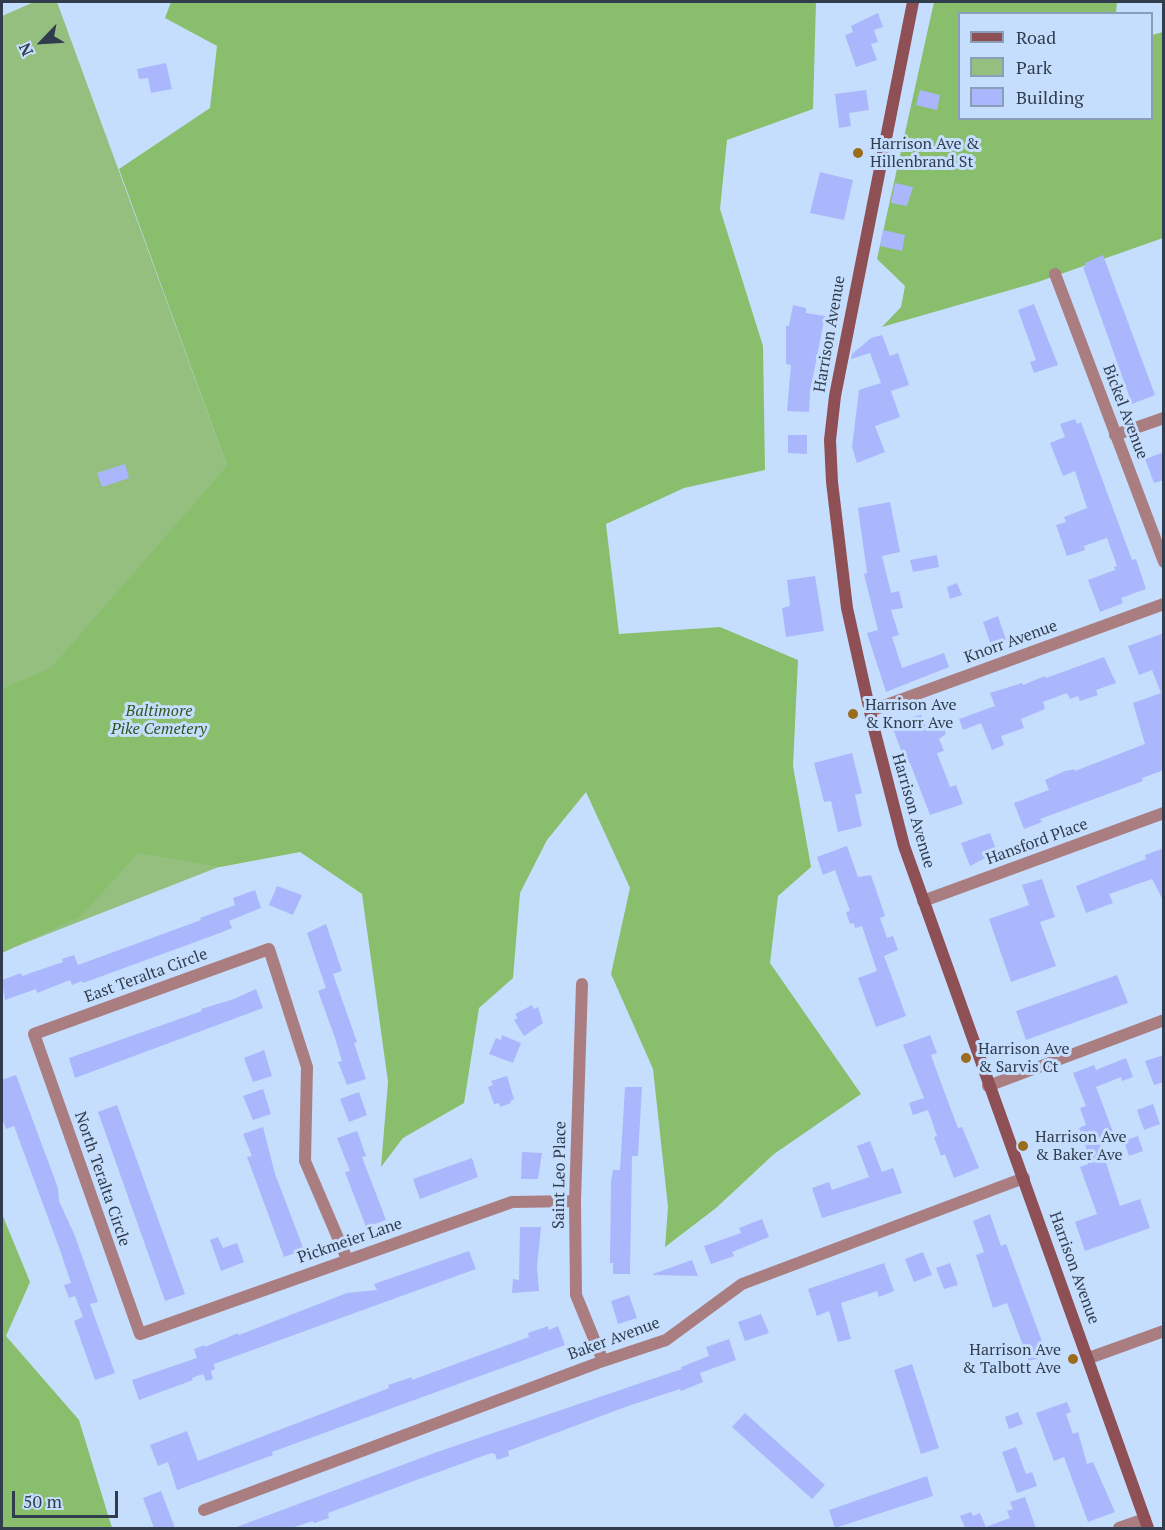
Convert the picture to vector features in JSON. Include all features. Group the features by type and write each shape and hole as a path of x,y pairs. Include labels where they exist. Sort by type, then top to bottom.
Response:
{"main road":[{"name":"Harrison Avenue","path":"913,2 845,337 831,440 832,482 847,608 904,846 988,1086 1024,1178 1147,1524"}],"street":[{"name":"Bickel Avenue","path":"1055,274 1164,562"},
{"path":"1115,435 1164,418"},
{"name":"Knorr Avenue","path":"870,711 1164,604"},
{"name":"Hansford Place","path":"923,902 1164,813"},
{"name":"East Teralta Circle","path":"34,1034 269,950 307,1067 306,1161 347,1260"},
{"name":"Saint Leo Place","path":"582,984 575,1201 576,1295 603,1360"},
{"path":"988,1086 1164,1020"},
{"name":"North Teralta Circle","path":"34,1034 140,1334"},
{"name":"Baker Avenue","path":"204,1510 603,1360 666,1340 742,1284 1024,1178"},
{"name":"Pickmeier Lane","path":"140,1334 512,1202 575,1201"},
{"path":"1089,1358 1164,1331"},
{"path":"1119,1528 1147,1524"}],"green space":[{"name":"Baltimore Pike Cemetery","path":"34,2 57,2 227,466 364,810 2,952 2,16"},
{"path":"171,2 816,2 813,109 727,140 720,209 763,346 765,470 684,488 606,524 619,634 720,627 798,660 793,766 811,867 778,896 770,963 861,1094 774,1154 716,1208 665,1247 668,1207 653,1069 611,974 630,888 586,792 547,840 520,893 513,978 479,1008 464,1103 403,1138 381,1167 388,1082 362,894 300,852 220,867 138,853 81,916 2,953 2,689 51,668 227,466 119,169 210,108 217,46 165,18"},
{"path":"934,2 1117,2 1116,12 958,12 958,120 1153,120 1153,35 1163,32 1163,238 1038,282 882,327 901,307 905,286 877,259"},
{"path":"2,1214 30,1282 6,1336 79,1420 112,1528 2,1528"}],"building":[{"path":"878,13 883,27 874,30 878,42 871,44 877,60 856,67 845,35 853,32 851,26"},
{"path":"166,63 172,89 151,93 148,78 139,79 137,69"},
{"path":"866,90 869,110 849,113 851,126 839,128 835,94"},
{"path":"920,90 940,95 937,110 916,105"},
{"path":"820,172 853,180 844,220 810,213"},
{"path":"895,183 913,187 907,206 891,203"},
{"path":"883,230 905,235 902,251 880,246"},
{"path":"1103,255 1155,395 1132,404 1083,267 1086,266 1085,263"},
{"path":"1034,304 1058,365 1034,373 1030,362 1036,360 1018,310"},
{"path":"793,305 806,308 806,313 825,316 810,392 809,412 787,411 791,365 786,364 786,326 789,326"},
{"path":"882,335 890,356 898,353 909,385 891,391 900,417 875,426 885,452 857,463 852,447 859,390 881,383 870,353 851,359 852,354 871,338"},
{"path":"1075,419 1077,424 1081,422 1132,560 1136,559 1146,589 1121,598 1123,603 1100,612 1088,580 1115,570 1114,567 1117,566 1107,538 1084,546 1085,550 1067,556 1056,525 1066,522 1064,517 1087,508 1075,471 1063,476 1050,443 1065,437 1060,424"},
{"path":"788,435 807,435 807,454 788,453"},
{"path":"1164,452 1164,480 1154,483 1145,459"},
{"path":"125,464 129,478 102,487 97,473"},
{"path":"890,502 900,552 882,556 891,593 899,591 903,608 891,610 899,635 892,637 902,668 944,653 949,667 886,692 867,633 878,630 864,574 867,573 858,508"},
{"path":"937,555 939,567 913,572 910,560"},
{"path":"815,576 824,631 786,637 782,608 790,606 787,580"},
{"path":"957,583 962,595 950,599 947,587"},
{"path":"998,616 1006,640 991,645 983,622"},
{"path":"1164,633 1164,770 1142,778 1143,781 1040,819 1042,822 1024,829 1014,803 1049,790 1045,780 1145,744 1133,703 1161,693 1152,670 1139,675 1128,646"},
{"path":"1104,657 1116,683 1096,690 1098,695 1080,701 1078,696 1070,699 1067,693 1043,702 1045,709 1021,719 1024,728 1001,736 1004,745 992,750 981,723 963,730 959,719 995,706 990,693 1022,683 1023,685 1045,676 1046,678"},
{"path":"921,715 927,729 942,723 946,734 939,739 944,751 937,753 950,787 956,785 963,804 930,815 910,763 906,764 891,723"},
{"path":"852,753 862,793 855,795 862,826 838,832 831,801 824,802 814,763"},
{"path":"990,833 997,852 970,866 961,843"},
{"path":"847,846 858,877 871,875 885,916 880,918 887,938 893,936 898,950 884,956 906,1016 876,1027 858,978 877,971 862,926 855,928 854,923 850,924 846,912 850,911 835,870 823,875 817,857"},
{"path":"1164,848 1164,902 1152,879 1109,894 1113,903 1086,913 1076,886 1146,859 1145,855"},
{"path":"1042,879 1055,917 1040,922 1056,966 1011,982 989,919 1029,905 1022,885"},
{"path":"277,886 302,895 293,915 269,905"},
{"path":"255,890 261,908 229,921 232,928 83,983 82,981 72,985 70,980 37,993 36,989 5,1000 2,980 21,973 22,976 63,962 62,959 74,955 78,965 201,920 200,918 235,905 233,898"},
{"path":"326,924 342,971 333,974 357,1042 354,1043 366,1079 347,1085 338,1062 342,1061 335,1038 318,991 326,988 307,933"},
{"path":"1117,975 1128,1003 1026,1040 1016,1011"},
{"path":"256,989 263,1008 75,1078 69,1058 202,1011 201,1009 234,999"},
{"path":"532,1005 534,1009 538,1007 543,1023 524,1036 514,1020 518,1018 515,1014"},
{"path":"502,1035 521,1043 513,1063 489,1054 496,1038 501,1040"},
{"path":"930,1035 937,1053 931,1055 944,1091 958,1128 962,1127 979,1168 954,1178 945,1154 941,1156 928,1110 913,1115 909,1103 924,1098 903,1045"},
{"path":"264,1050 272,1076 253,1082 244,1058"},
{"path":"1164,1055 1164,1082 1154,1085 1145,1061"},
{"path":"1126,1058 1133,1077 1122,1081 1121,1077 1096,1087 1113,1132 1098,1138 1120,1206 1140,1199 1150,1228 1085,1251 1075,1222 1097,1214 1080,1167 1088,1164 1085,1142 1079,1128 1086,1125 1080,1108 1086,1106 1073,1073 1094,1065 1096,1070"},
{"path":"16,1075 58,1188 59,1201 75,1236 98,1302 90,1304 115,1373 95,1380 74,1321 83,1317 75,1296 69,1298 64,1285 71,1283 60,1250 14,1126 6,1129 2,1118 2,1080"},
{"path":"507,1076 514,1099 510,1101 511,1103 500,1107 499,1103 494,1104 488,1087 493,1085 491,1081"},
{"path":"625,1087 642,1087 638,1156 632,1156 630,1274 613,1274 613,1263 610,1263 611,1182 613,1170 620,1170"},
{"path":"263,1089 271,1114 253,1120 243,1096"},
{"path":"359,1092 367,1115 349,1122 340,1099"},
{"path":"1153,1104 1160,1124 1144,1130 1137,1110"},
{"path":"117,1105 185,1294 165,1301 98,1112"},
{"path":"263,1127 275,1174 304,1250 284,1257 247,1157 252,1156 243,1134"},
{"path":"357,1131 366,1156 362,1157 386,1220 366,1227 345,1172 350,1171 337,1138"},
{"path":"1138,1136 1143,1151 1129,1156 1124,1141"},
{"path":"870,1141 882,1172 893,1168 902,1193 822,1218 812,1188 829,1182 832,1190 869,1177 857,1146"},
{"path":"522,1152 542,1153 538,1179 521,1179"},
{"path":"472,1158 478,1177 420,1199 413,1179"},
{"path":"990,1214 1001,1246 1006,1244 1047,1355 1029,1361 1007,1303 993,1308 976,1255 984,1252 973,1221"},
{"path":"762,1219 769,1237 732,1252 734,1256 711,1264 704,1246 741,1233 739,1228"},
{"path":"520,1227 541,1227 537,1267 539,1291 512,1293 513,1279 519,1280"},
{"path":"218,1237 223,1248 237,1243 244,1262 221,1271 210,1240"},
{"path":"469,1251 476,1269 214,1364 215,1369 211,1371 213,1379 206,1381 203,1374 139,1400 132,1380 197,1358 194,1349 205,1345 205,1347 238,1333 239,1335 347,1293 377,1290 374,1284"},
{"path":"923,1252 932,1275 914,1282 905,1259"},
{"path":"692,1260 698,1276 653,1275 653,1274"},
{"path":"884,1263 894,1291 879,1297 877,1291 841,1303 851,1339 838,1342 829,1311 817,1316 808,1289"},
{"path":"950,1263 958,1285 944,1289 936,1268"},
{"path":"629,1295 637,1318 618,1324 611,1301"},
{"path":"761,1314 769,1333 745,1341 738,1322"},
{"path":"548,1326 549,1330 558,1326 565,1345 272,1452 273,1455 177,1490 168,1462 158,1466 150,1445 187,1431 198,1461 389,1388 388,1385 412,1377 412,1380 529,1337 528,1333"},
{"path":"729,1339 736,1360 700,1373 703,1382 681,1391 680,1389 628,1406 508,1451 509,1456 497,1460 495,1454 491,1453 328,1513 329,1518 314,1523 313,1521 291,1528 234,1528 437,1452 682,1369 681,1367 709,1356 706,1347"},
{"path":"912,1364 939,1448 921,1454 894,1370"},
{"path":"1067,1402 1071,1412 1066,1414 1073,1434 1078,1432 1087,1464 1093,1462 1115,1512 1088,1522 1064,1457 1054,1461 1036,1413"},
{"path":"1018,1412 1023,1424 1009,1429 1005,1417"},
{"path":"745,1413 825,1485 812,1499 732,1427"},
{"path":"1016,1447 1026,1474 1032,1472 1037,1486 1017,1493 1002,1452"},
{"path":"927,1476 933,1496 835,1528 829,1510"},
{"path":"161,1491 175,1528 154,1528 143,1498"},
{"path":"1025,1497 1036,1528 965,1528 960,1516 971,1512 973,1516 980,1513 986,1527 1010,1518 1007,1511 1013,1509 1010,1502"}],"place":[{"name":"Harrison Ave & Hillenbrand St","path":"858,153"},
{"name":"Harrison Ave & Knorr Ave","path":"853,714"},
{"name":"Harrison Ave & Sarvis Ct","path":"966,1058"},
{"name":"Harrison Ave & Baker Ave","path":"1023,1146"},
{"name":"Harrison Ave & Talbott Ave","path":"1073,1359"}]}
